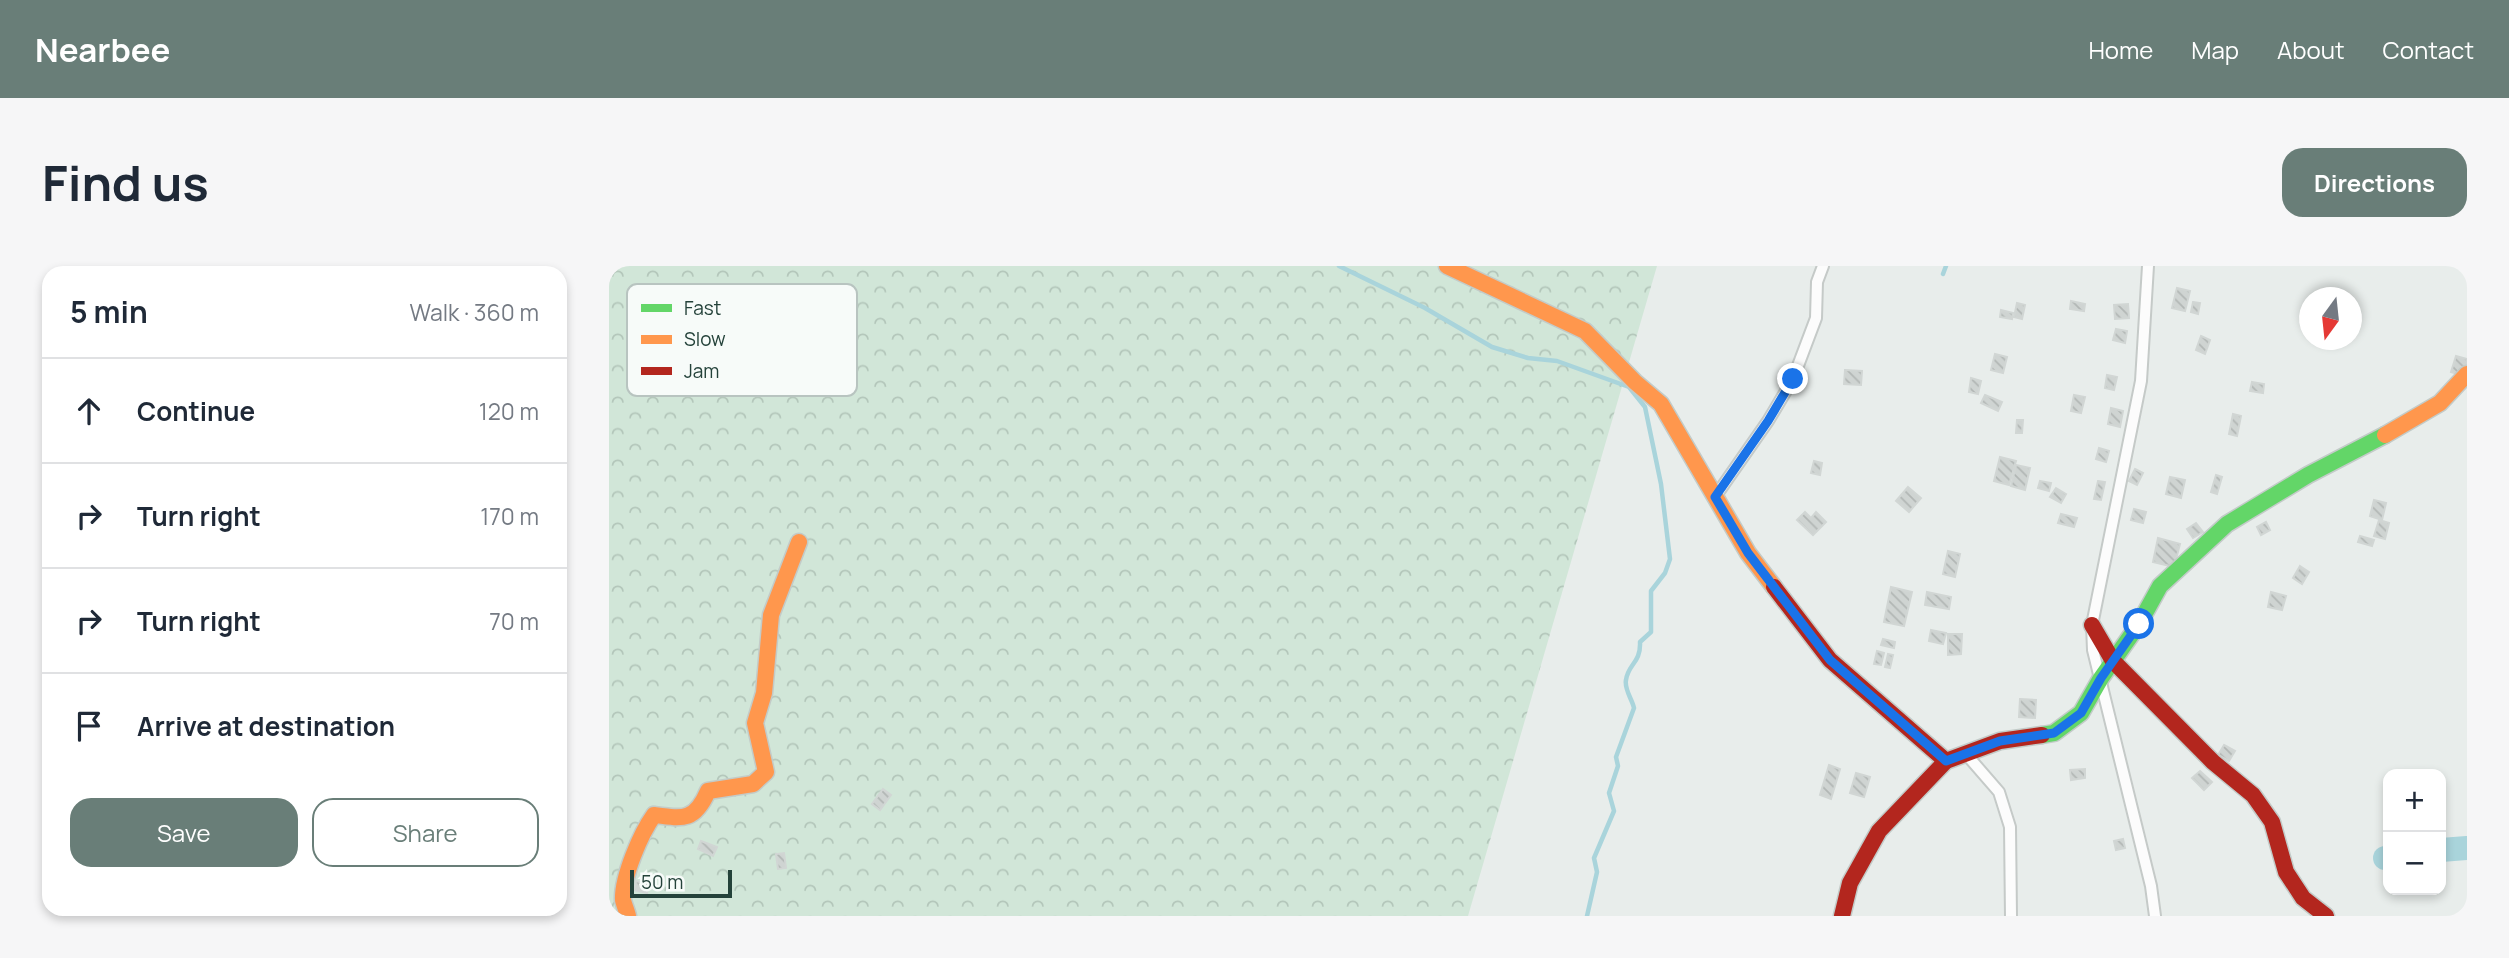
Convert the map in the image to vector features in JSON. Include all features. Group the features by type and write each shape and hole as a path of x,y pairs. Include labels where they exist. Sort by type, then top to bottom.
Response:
{"street":[{"path":"1447,266 1585,331 1635,382 1661,404 1748,553 1830,660 1946,761"},
{"path":"1715,497 1768,421 1793,379 1816,318 1817,282 1823,266"},
{"path":"2148,266 2141,381 2092,625 2093,650 2151,886 2155,916"},
{"path":"1842,916 1850,883 1879,831 1946,761 2000,741 2054,733 2081,713 2101,678 2139,624 2160,586 2227,524 2308,475 2357,451 2440,403 2467,374"},
{"path":"628,916 623,898 630,864 643,830 655,815 685,819 702,808 708,791 720,786 744,788 757,784 766,772 755,723 764,693 771,615 799,542"},
{"path":"2092,625 2113,661 2203,753 2253,795 2272,822 2286,872 2303,898 2326,916"},
{"path":"1966,754 1999,792 2010,828 2011,916"}],"green space":[{"path":"609,266 1657,266 1468,916 609,916"}],"building":[{"path":"2177,288 2190,291 2185,311 2172,308"},
{"path":"2071,301 2085,304 2084,311 2070,309"},
{"path":"2193,302 2200,303 2198,314 2191,312"},
{"path":"2017,303 2025,305 2022,319 2014,317"},
{"path":"2128,304 2129,318 2115,319 2114,305"},
{"path":"2001,310 2013,313 2012,319 2000,317"},
{"path":"2116,329 2127,331 2125,343 2113,340"},
{"path":"2201,336 2210,340 2205,354 2196,350"},
{"path":"1995,354 2007,357 2003,373 1991,370"},
{"path":"2456,356 2467,359 2467,369 2461,367 2458,374 2451,372"},
{"path":"1845,370 1862,371 1861,385 1844,384"},
{"path":"2107,375 2117,377 2114,390 2105,388"},
{"path":"1971,378 1981,381 1978,394 1969,392"},
{"path":"2252,382 2264,384 2263,393 2250,391"},
{"path":"1985,395 2002,402 1998,411 1981,403"},
{"path":"2074,395 2085,397 2081,413 2071,411"},
{"path":"2111,408 2123,411 2120,427 2108,424"},
{"path":"2233,414 2241,416 2237,436 2229,434"},
{"path":"2017,420 2023,420 2022,433 2016,433"},
{"path":"2099,448 2109,451 2106,462 2096,459"},
{"path":"2000,457 2016,461 2009,485 1994,481"},
{"path":"1814,461 1822,463 1820,475 1811,473"},
{"path":"2016,465 2030,468 2025,490 2011,486"},
{"path":"2135,469 2143,473 2137,485 2129,481"},
{"path":"2216,475 2222,477 2217,494 2211,492"},
{"path":"2170,477 2185,480 2181,498 2166,494"},
{"path":"2040,481 2051,483 2049,491 2038,488"},
{"path":"2098,481 2105,482 2101,500 2094,499"},
{"path":"1908,487 1921,498 1909,512 1896,501"},
{"path":"2056,488 2066,494 2061,503 2050,497"},
{"path":"2374,500 2386,503 2382,520 2370,516"},
{"path":"2134,509 2146,512 2143,523 2131,520"},
{"path":"1805,512 1811,518 1816,512 1826,522 1813,535 1797,520"},
{"path":"2061,514 2077,518 2074,527 2058,523"},
{"path":"2379,520 2389,523 2385,539 2374,536"},
{"path":"2266,522 2270,530 2261,535 2257,527"},
{"path":"2196,523 2203,532 2193,538 2187,529"},
{"path":"2360,536 2374,540 2372,546 2358,542"},
{"path":"2158,538 2180,544 2174,567 2153,562"},
{"path":"1948,551 1960,554 1955,577 1943,574"},
{"path":"2300,566 2309,572 2302,584 2293,578"},
{"path":"1891,587 1912,592 1904,626 1884,622"},
{"path":"1927,592 1951,597 1949,609 1925,605"},
{"path":"2271,592 2286,596 2282,610 2268,607"},
{"path":"1931,630 1946,633 1943,644 1929,641"},
{"path":"1948,634 1962,634 1961,654 1948,655"},
{"path":"1883,639 1895,642 1894,648 1881,645"},
{"path":"1877,651 1884,653 1881,665 1874,664"},
{"path":"1888,654 1893,655 1890,668 1885,667"},
{"path":"2020,699 2036,700 2035,718 2019,717"},
{"path":"2224,745 2235,751 2229,761 2218,755"},
{"path":"1829,765 1840,769 1831,799 1820,795"},
{"path":"2085,769 2085,778 2071,780 2070,770"},
{"path":"2200,771 2212,782 2204,790 2192,778"},
{"path":"1856,773 1870,777 1864,797 1850,793"},
{"path":"883,789 891,795 880,810 872,804"},
{"path":"2123,839 2125,848 2116,850 2114,841"},
{"path":"701,841 717,847 713,856 698,849"},
{"path":"784,853 786,868 778,869 776,854"},
{"path":"636,881 649,884 647,893 634,890"}],"waterway":[{"path":"1339,266 1425,308 1492,347 1528,358 1557,361 1629,387 1645,407 1661,484 1670,559 1665,573 1651,591 1651,632 1640,642 1639,655 1627,675 1626,687 1634,708 1616,757 1618,766 1609,793 1614,811 1594,858 1597,872 1587,916"},
{"path":"1943,274 1946,266"},
{"path":"2446,850 2467,848"}],"traffic: fast":[{"path":"2042,735 2054,733 2081,713 2101,678 2139,624 2160,586 2227,524 2308,475 2385,435"}],"traffic: slow":[{"path":"1447,266 1585,331 1635,382 1661,404 1748,553 1774,587"},
{"path":"2385,435 2440,403 2467,374"},
{"path":"628,916 623,900 629,868 654,815 687,816 698,808 708,791 753,784 766,772 755,723 764,693 771,615 799,542"}],"traffic: jam":[{"path":"1774,587 1830,660 1946,761"},
{"path":"2092,625 2113,661 2213,762 2253,795 2272,822 2286,872 2303,898 2326,916"},
{"path":"1842,916 1850,883 1879,831 1946,761 2000,741 2042,735"}],"route":[{"path":"1793,379 1768,421 1715,497 1748,553 1830,660 1946,761 2000,741 2054,733 2081,713 2101,678 2139,624"}]}
